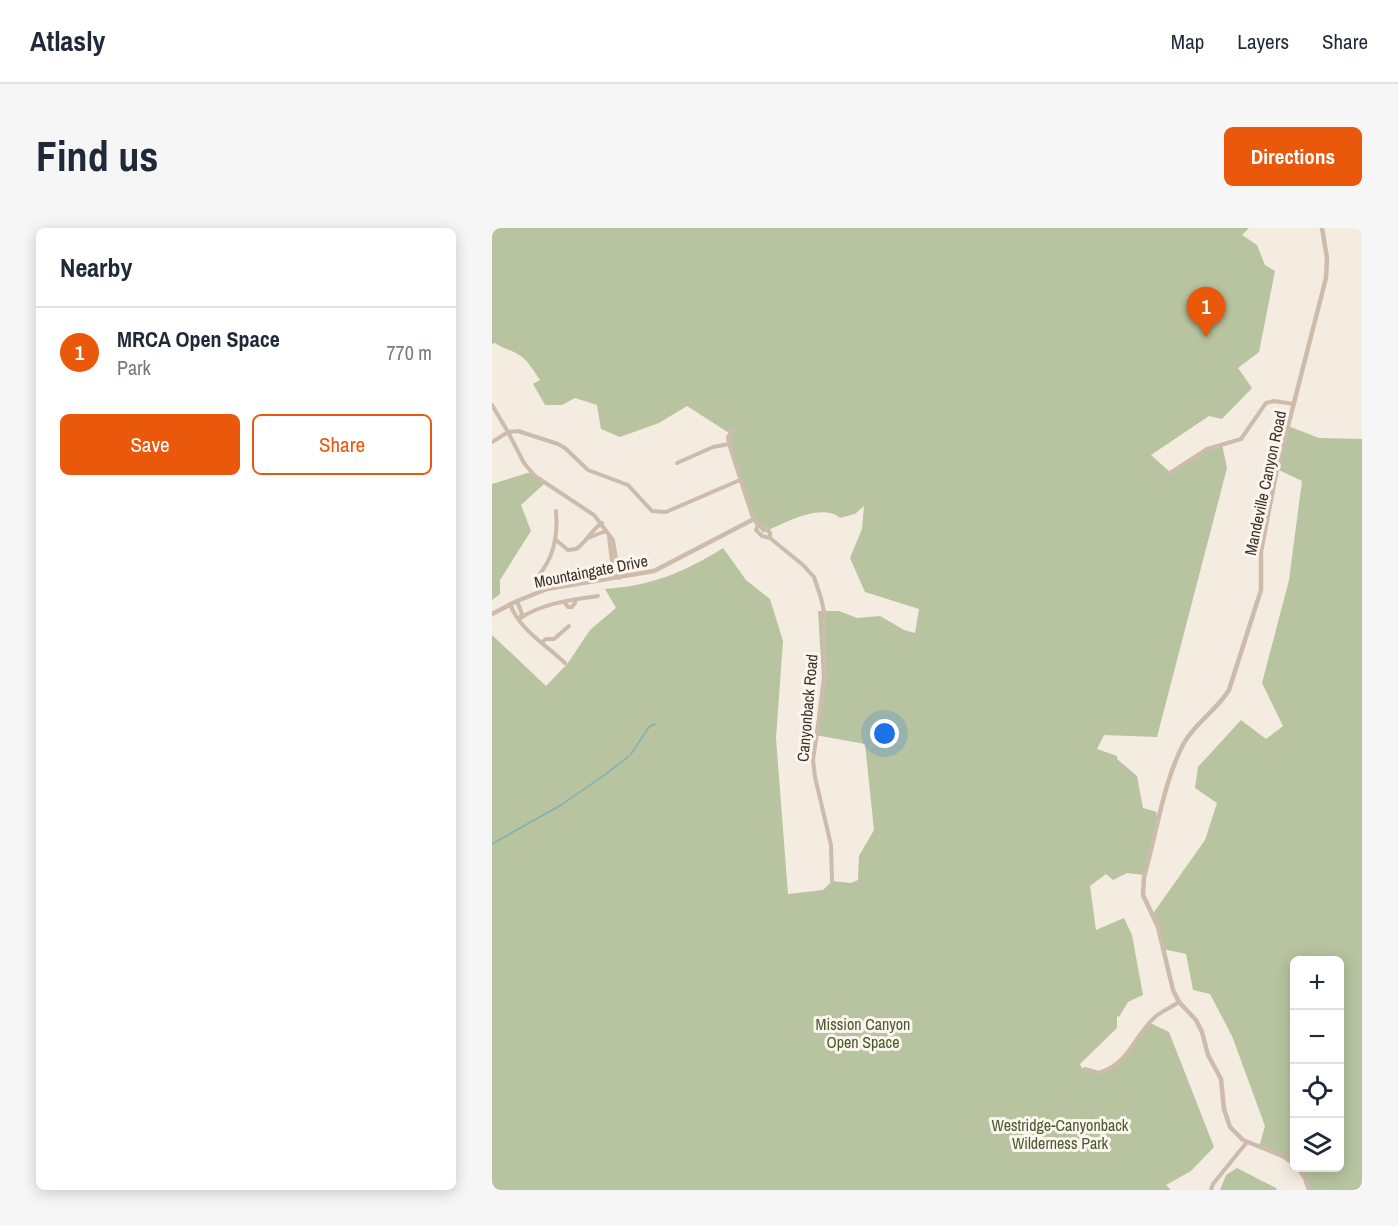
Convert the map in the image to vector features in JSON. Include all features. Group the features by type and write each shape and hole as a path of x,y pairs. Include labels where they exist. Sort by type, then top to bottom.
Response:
{"street":[{"name":"Mandeville Canyon Road","path":"1290,1161 1283,1156 1247,1142 1237,1136 1230,1127 1224,1109 1221,1078 1208,1055 1196,1020 1179,1002 1170,980 1158,927 1143,895 1144,877 1179,754 1191,734 1225,697 1234,679 1262,590 1261,551 1277,469 1326,278 1327,258 1322,228"},
{"path":"1170,473 1214,446 1241,439 1266,403 1274,400 1294,404"},
{"path":"492,405 524,463 537,479 581,506 602,523 613,540 616,578"},
{"path":"677,463 713,447 729,444 728,437 734,429"},
{"path":"492,442 508,432 521,431 562,446 588,470 628,485 649,509 656,512 666,512 740,480"},
{"name":"Canyonback Road","path":"729,444 757,529 765,538 770,538 798,560 814,578 824,612 825,678 813,760 831,845 832,881"},
{"path":"538,576 548,561 556,540 556,511"},
{"name":"Mountaingate Drive","path":"493,612 547,589 645,573 668,565 753,519"},
{"path":"556,540 568,550 573,550 582,546 590,533 602,523"},
{"path":"757,529 764,527 770,533 770,538"},
{"path":"588,538 606,531"},
{"path":"519,619 534,611 564,602 598,596"},
{"path":"517,601 522,614 519,619"},
{"path":"510,604 514,616 524,627 565,663"},
{"path":"549,648 554,639 569,626"},
{"path":"542,642 546,639 554,639"},
{"path":"1085,1069 1099,1073 1123,1060 1134,1042 1156,1017 1179,1002"},
{"path":"1211,1190 1213,1184 1247,1142"},
{"path":"1301,1172 1309,1190"}],"green space":[{"path":"492,228 1249,228 1242,235 1257,245 1265,265 1275,271 1259,352 1238,368 1252,388 1222,419 1209,416 1151,455 1171,473 1207,449 1222,444 1227,468 1157,737 1104,735 1097,749 1117,756 1117,759 1137,776 1143,808 1157,812 1156,815 1160,817 1144,875 1127,873 1113,880 1106,874 1090,886 1096,930 1124,918 1132,935 1143,995 1128,1002 1119,1017 1117,1016 1117,1028 1080,1064 1082,1068 1095,1073 1119,1062 1150,1023 1169,1032 1214,1147 1191,1171 1166,1185 1171,1190 492,1190 492,635 546,686 568,663 590,630 616,608 605,589 653,581 681,571 723,548 746,580 770,599 783,641 776,738 788,894 823,890 832,881 851,883 858,880 859,856 874,830 865,744 815,735 822,677 818,611 839,611 857,618 880,616 904,630 915,633 919,609 865,592 850,558 862,529 864,506 855,514 840,518 823,512 812,513 763,533 756,523 729,444 729,433 687,406 659,423 620,437 601,429 597,405 575,398 562,405 545,405 533,384 540,380 527,362 516,353 495,343 492,344"},
{"path":"1288,426 1319,438 1362,439 1362,1190 1309,1190 1300,1172 1344,1172 1344,956 1290,956 1290,1162 1259,1147 1265,1126 1232,1036 1210,994 1193,990 1186,954 1163,949 1152,915 1205,840 1217,803 1195,788 1198,767 1241,720 1266,739 1283,726 1262,683 1289,580 1302,481 1277,469"},
{"path":"531,472 544,484 521,505 531,531 500,580 500,594 492,600 492,484"},
{"path":"1237,1168 1277,1190 1220,1190 1226,1175"}],"waterway":[{"path":"631,754 649,727 655,724"},
{"path":"492,844 561,805 629,756"}],"place":[{"name":"MRCA Open Space","path":"1206,337"}],"park label":[{"name":"Mission Canyon Open Space","path":"863,1033"},
{"name":"Westridge-Canyonback Wilderness Park","path":"1060,1134"}]}
